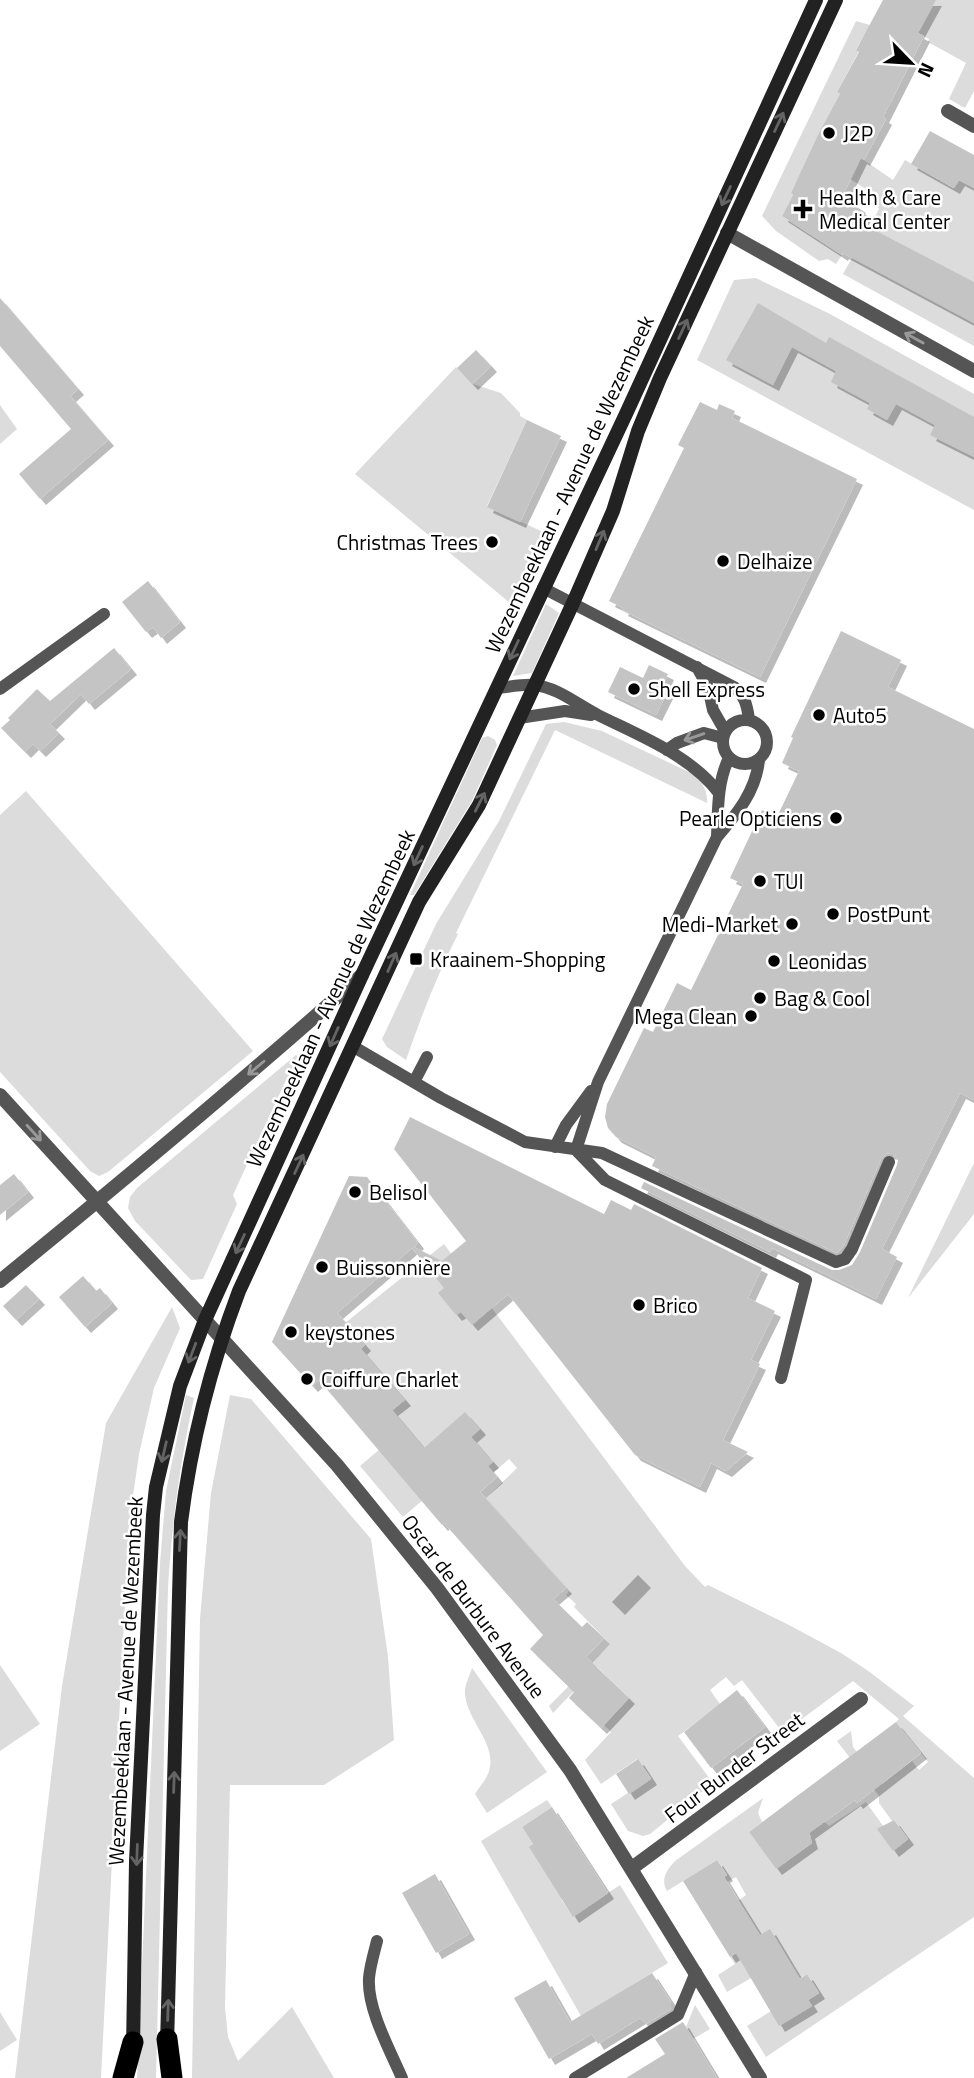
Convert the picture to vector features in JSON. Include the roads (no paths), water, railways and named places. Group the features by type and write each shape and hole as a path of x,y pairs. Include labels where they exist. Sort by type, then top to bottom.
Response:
{"highway":[{"path":"167,2039 172,2078"},
{"path":"123,2078 133,2042"}],"main road":[{"name":"Wezembeeklaan - Avenue de Wezembeek","path":"132,2078 136,1861 153,1515 156,1487 180,1386 205,1320 362,975 816,0"},
{"name":"Wezembeeklaan - Avenue de Wezembeek","path":"164,2078 181,1522 185,1493 221,1339 239,1291 419,902 479,805 573,603 612,511 642,421 836,0"}],"street":[{"path":"948,111 974,126"},
{"path":"727,233 974,371"},
{"path":"0,1281 97,1203 362,975"},
{"name":"Oscar de Burbure Avenue","path":"0,1095 337,1465 437,1588 570,1770 760,2078"},
{"name":"Four Bunder Street","path":"632,1868 861,1699"}],"lane":[{"path":"543,588 697,666 742,693 747,703 749,719"},
{"path":"0,689 104,614"},
{"path":"697,666 708,687 713,710 724,734 727,763 719,793 717,837"},
{"path":"497,688 534,685 557,693 667,750 696,768 719,793"},
{"path":"519,718 565,711 599,716"},
{"path":"576,1150 598,1082 717,837 738,812 757,779 759,760 764,754 767,738 759,724 749,719 737,720 724,734 704,733 677,743 667,750"},
{"path":"696,768 759,760"},
{"path":"354,1047 525,1142 602,1153 836,1262 845,1259 852,1249 889,1162"},
{"path":"414,1082 427,1057"},
{"path":"555,1147 566,1125 598,1082"},
{"path":"576,1150 605,1180 806,1280 781,1378"},
{"path":"377,1941 369,1977 370,1993 383,2034 402,2078"},
{"path":"575,2078 678,2015 696,1972"}],"place":[{"name":"J2P","path":"829,133"},
{"name":"Health & Care Medical Center","path":"803,209"},
{"name":"Christmas Trees","path":"492,542"},
{"name":"Delhaize","path":"723,561"},
{"name":"Shell Express","path":"634,689"},
{"name":"Auto5","path":"819,715"},
{"name":"Pearle Opticiens","path":"836,818"},
{"name":"TUI","path":"760,881"},
{"name":"PostPunt","path":"833,914"},
{"name":"Medi-Market","path":"792,924"},
{"name":"Kraainem-Shopping","path":"416,959"},
{"name":"Leonidas","path":"774,961"},
{"name":"Bag & Cool","path":"760,998"},
{"name":"Mega Clean","path":"751,1016"},
{"name":"Belisol","path":"355,1192"},
{"name":"Buissonnière","path":"322,1267"},
{"name":"Brico","path":"639,1305"},
{"name":"keystones","path":"291,1332"},
{"name":"Coiffure Charlet","path":"307,1379"}]}
